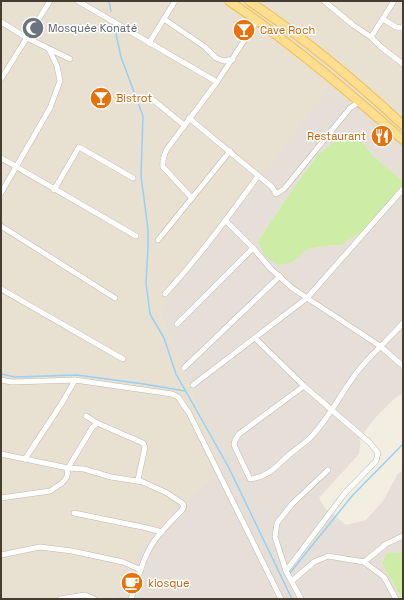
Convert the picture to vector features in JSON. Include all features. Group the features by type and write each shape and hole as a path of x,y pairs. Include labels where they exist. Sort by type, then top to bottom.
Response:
{"main road":[{"path":"229,1 331,76 403,140"},
{"path":"249,1 338,67 403,124"}],"street":[{"path":"1,79 50,1"},
{"path":"78,1 217,82"},
{"path":"149,43 175,1"},
{"path":"324,1 403,64"},
{"path":"371,37 394,1"},
{"path":"164,19 205,47 216,58 224,61 233,59"},
{"path":"383,19 396,27 402,28 403,26"},
{"path":"192,198 163,167 162,162 167,148 217,82 257,21"},
{"path":"1,22 27,38 70,60"},
{"path":"1,193 15,166 50,108 60,81 57,66 49,49"},
{"path":"152,99 184,125"},
{"path":"189,118 272,187 276,194 284,189 350,108 359,102"},
{"path":"394,132 403,124"},
{"path":"54,190 79,147 133,178"},
{"path":"158,240 230,151"},
{"path":"1,158 136,236"},
{"path":"165,294 226,221 258,176"},
{"path":"194,385 307,298 403,189"},
{"path":"226,221 253,248 271,269 292,288 325,308 380,346 403,366"},
{"path":"1,226 116,298"},
{"path":"177,324 253,248"},
{"path":"184,368 280,276"},
{"path":"1,289 123,359"},
{"path":"304,386 239,434 235,440 234,445 250,479 260,478 276,469 290,454 312,436 357,371 403,323"},
{"path":"255,338 304,386 370,443 378,453 376,461 345,493 286,571"},
{"path":"1,380 12,382 75,380 172,394 178,397 189,413 280,597 274,599"},
{"path":"25,459 62,403 75,380"},
{"path":"86,416 97,423 143,443 145,447 138,480"},
{"path":"1,498 50,491 62,483 67,477 68,468 92,428 97,423"},
{"path":"1,454 68,468 84,469 110,477 138,480 167,493 183,505 182,510 162,532 141,560 141,570 132,599"},
{"path":"301,599 286,571 275,537 277,523 292,504 328,470"},
{"path":"74,513 162,532"},
{"path":"364,562 386,544 403,536"},
{"path":"1,555 40,547 72,551 123,562 141,570"},
{"path":"292,581 314,562 328,556 364,562 384,577 396,599"},
{"path":"60,599 85,595 94,599"}],"shaded area":[{"path":"1,1 403,1 403,140 353,97 159,311 222,467 173,513 139,553 111,599 1,599"},
{"path":"334,82 403,140 403,181 403,393 395,398 374,419 361,437 359,454 319,498 325,508 346,525 366,520 383,501 397,475 403,470 403,551 399,553 387,553 382,563 402,599 111,599 139,553 173,513 222,467 159,311","holes":["364,144 374,157 403,181 341,245 308,249 291,263 258,241 316,157"]}],"green space":[{"path":"343,134 364,144 374,157 403,181 402,191 366,229 341,245 308,249 291,263 278,265 265,256 258,241 316,157"},
{"path":"403,551 402,599 382,563 387,553 399,553"}],"waterway":[{"path":"109,1 111,11"},
{"path":"115,29 121,57 143,116 141,176 148,229 146,283 150,314 164,338 176,374 229,468 292,599"},
{"path":"1,374 15,377 77,375 185,391"},
{"path":"290,573 352,496 403,444"}],"place":[{"name":"Mosquée Konaté","path":"33,28"},
{"name":"Cave Roch","path":"244,30"},
{"name":"Bistrot","path":"101,98"},
{"name":"Restaurant","path":"382,136"},
{"name":"kiosque","path":"132,583"}]}
